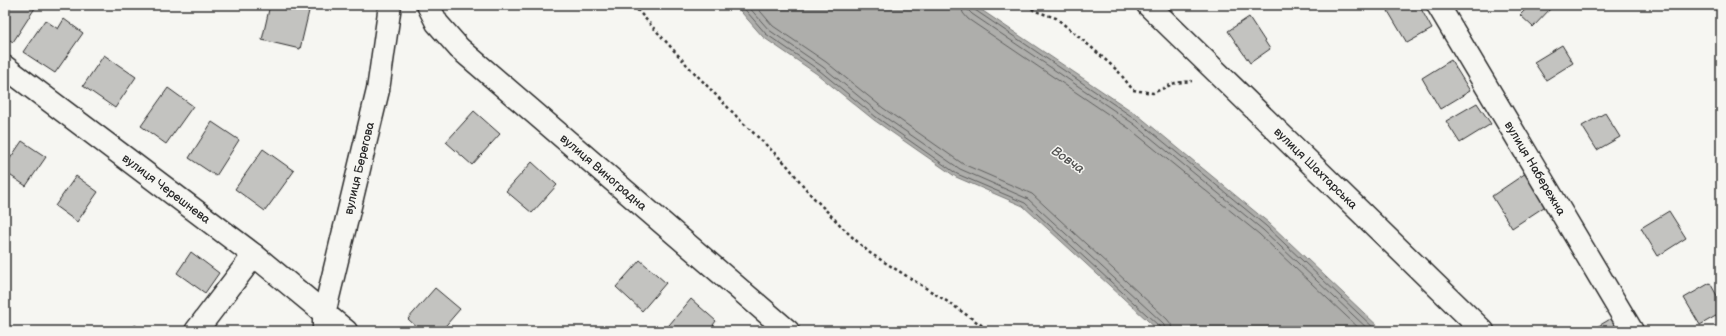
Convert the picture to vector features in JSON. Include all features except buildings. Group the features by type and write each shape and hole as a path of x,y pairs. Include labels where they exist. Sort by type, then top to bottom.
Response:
{"street":[{"name":"вулиця Берегова","path":"324,323 378,90 390,5"},
{"name":"вулиця Виноградна","path":"428,5 437,23 459,48 788,331"},
{"name":"вулиця Шахтарська","path":"1148,5 1484,331"},
{"name":"вулиця Набережна","path":"1438,5 1632,331"},
{"name":"вулиця Черешнева","path":"5,67 254,255 324,323"},
{"path":"196,331 254,255"},
{"path":"324,323 346,331"}],"path":[{"path":"633,5 719,98 786,164 810,194 850,235 870,253 948,302 990,331"},
{"path":"1027,5 1035,11 1056,18 1086,42 1118,71 1133,90 1153,93 1175,83 1188,80 1194,81"}],"water":[{"name":"Вовча","path":"735,5 974,5 1139,116 1269,223 1383,331 1159,331 1023,206 956,177 874,120 817,74 763,37"}]}
